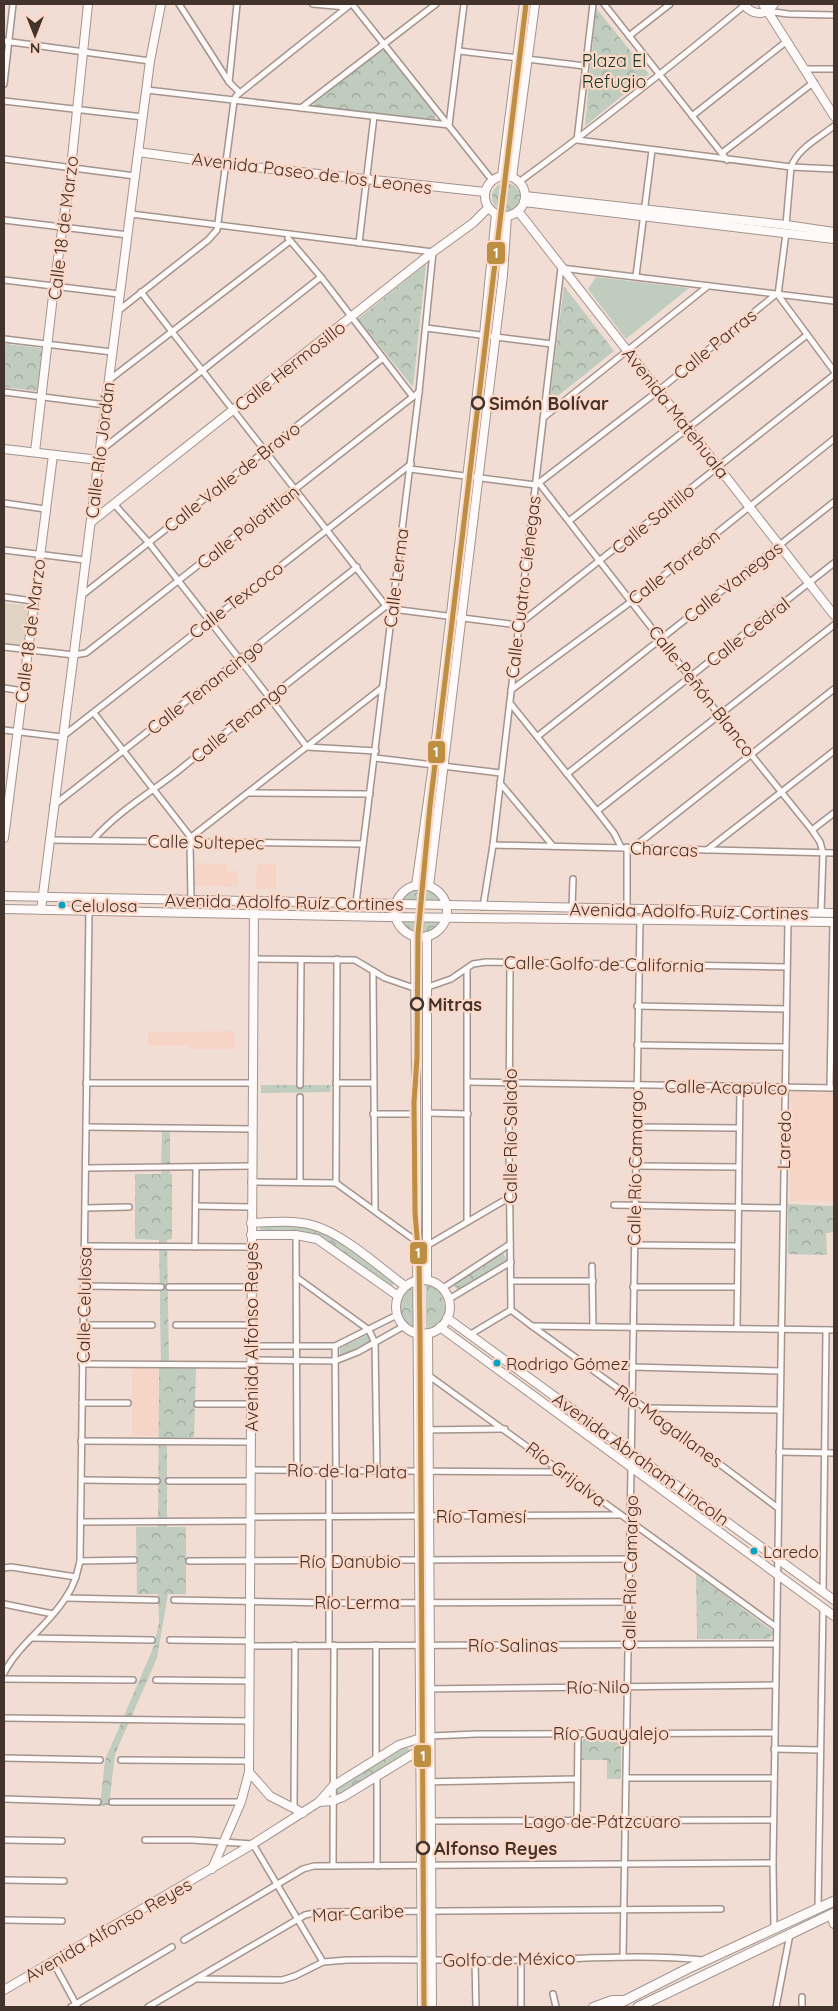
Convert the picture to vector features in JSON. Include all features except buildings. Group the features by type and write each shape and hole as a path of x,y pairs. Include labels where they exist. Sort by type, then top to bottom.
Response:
{"highway":[{"path":"612,2007 706,1960 834,1901"},
{"path":"638,2007 832,1914"}],"main road":[{"name":"Calle 18 de Marzo","path":"35,452 49,344 54,286 71,168 88,4"},
{"name":"Calle Río Jordán","path":"41,910 41,897 74,655 119,294 150,60 161,4"},
{"path":"502,176 524,4"},
{"path":"512,177 535,4"},
{"path":"744,4 755,13 767,11 774,4"},
{"path":"763,4 834,116"},
{"name":"Avenida Paseo de los Leones","path":"138,152 226,164 485,192"},
{"path":"502,176 512,177 524,188 525,199 518,211 507,216 496,214 488,208 485,192 492,180 502,176"},
{"path":"525,199 786,229 834,232"},
{"name":"Calle Hermosillo","path":"91,522 352,318 433,252 474,223 488,208"},
{"name":"Avenida Matehuala","path":"518,211 834,615"},
{"path":"416,886 433,765 468,475 496,214"},
{"path":"429,886 495,336 507,216"},
{"path":"825,230 834,228"},
{"path":"786,229 807,235 834,239"},
{"path":"807,235 816,241 834,244"},
{"path":"4,448 99,460"},
{"name":"Calle 18 de Marzo","path":"4,838 53,454"},
{"path":"429,886 440,894 447,906 446,918 439,929 427,936 414,936 401,928 396,917 396,905 400,895 408,888 429,886"},
{"name":"Avenida Adolfo Ruíz Cortines","path":"4,896 834,914"},
{"name":"Avenida Alfonso Reyes","path":"212,1869 241,1802 250,1761 250,1325 254,902"},
{"path":"460,918 456,911 461,906"},
{"name":"Avenida Adolfo Ruíz Cortines","path":"4,909 254,915 833,922"},
{"path":"414,936 422,2007"},
{"path":"427,936 428,1280"},
{"path":"251,1222 304,1223 323,1228 405,1286"},
{"path":"251,1235 296,1235 323,1243 398,1296"},
{"path":"417,1280 428,1280 443,1288 449,1299 447,1318 440,1327 428,1333 418,1333 404,1326 397,1315 396,1303 398,1296 405,1286 417,1280"},
{"name":"Avenida Abraham Lincoln","path":"447,1318 834,1600"},
{"path":"440,1327 834,1616"},
{"path":"428,1333 432,2007"},
{"path":"319,1802 333,1786 399,1745 420,1738 431,1740"},
{"path":"319,1802 332,1802 377,1777 420,1750 431,1740"},
{"path":"249,1772 270,1796 303,1813"},
{"name":"Avenida Alfonso Reyes","path":"4,1990 212,1869 319,1802"},
{"path":"832,1914 834,1924"},
{"path":"593,2007 606,2002 624,2000"}],"street":[{"path":"4,84 6,41 13,4"},
{"path":"179,4 229,82 239,92"},
{"path":"229,82 237,4"},
{"path":"313,4 346,7"},
{"path":"118,312 208,240 217,230 234,101 239,92 352,4 492,180"},
{"path":"301,108 436,4"},
{"path":"449,125 464,4"},
{"path":"577,140 593,4"},
{"path":"604,4 727,160"},
{"path":"629,36 670,4"},
{"path":"519,182 577,140 660,75 744,4"},
{"path":"767,11 788,14 834,15"},
{"path":"6,41 150,60"},
{"path":"692,116 787,41"},
{"path":"459,51 585,66"},
{"path":"804,69 834,69"},
{"path":"722,153 814,82"},
{"path":"147,90 449,125"},
{"path":"4,100 143,117"},
{"path":"358,243 374,116"},
{"path":"834,126 797,155 791,167 786,229 777,295 834,370"},
{"path":"577,140 727,160 791,167 834,169"},
{"path":"636,276 652,150"},
{"path":"4,159 135,176"},
{"path":"130,214 433,252"},
{"path":"4,220 128,235"},
{"path":"284,234 321,277 413,397"},
{"path":"109,380 290,240"},
{"name":"Calle Lerma","path":"356,903 419,392 433,252"},
{"path":"561,268 834,301"},
{"name":"Calle Cuatro Ciénegas","path":"483,907 493,844 518,625 538,484 543,418 561,268"},
{"path":"100,451 321,277"},
{"path":"4,280 119,294"},
{"path":"543,418 708,286"},
{"path":"141,292 357,566 386,606 392,609 518,625"},
{"name":"Calle Parras","path":"538,484 777,295"},
{"path":"426,328 552,344"},
{"path":"569,520 807,335"},
{"path":"4,339 112,352"},
{"name":"Calle Valle de Bravo","path":"81,596 383,358"},
{"name":"Calle Saltillo","path":"518,625 834,375"},
{"path":"4,392 106,405"},
{"name":"Calle Polotitlan","path":"74,655 86,653 419,392"},
{"name":"Calle Torreón","path":"511,690 632,601 834,438"},
{"path":"410,466 538,484"},
{"name":"Calle Texcoco","path":"62,737 327,528 410,466"},
{"name":"Calle Peñón Blanco","path":"538,484 569,520 820,842 823,853 821,913"},
{"name":"Calle Vanegas","path":"538,736 834,502"},
{"path":"4,503 46,509"},
{"path":"114,504 149,544 270,697 307,747 376,752"},
{"path":"4,550 85,560"},
{"name":"Calle Cedral","path":"567,774 834,563"},
{"name":"Calle Tenancingo","path":"53,806 357,566"},
{"path":"4,597 33,601"},
{"name":"Calle Tenango","path":"94,840 111,822 386,606"},
{"path":"597,811 834,625"},
{"path":"4,647 74,655"},
{"path":"190,840 383,686"},
{"path":"4,688 23,691"},
{"path":"627,847 751,755 834,689"},
{"path":"510,703 614,834 627,847 627,910"},
{"path":"94,713 190,840 191,900"},
{"path":"4,730 62,737"},
{"path":"707,850 834,751"},
{"path":"375,758 501,774"},
{"path":"500,783 553,846"},
{"path":"249,793 370,794"},
{"path":"812,830 834,813"},
{"name":"Calle Sultepec","path":"49,840 190,840 363,844"},
{"name":"Charcas","path":"493,844 834,853"},
{"path":"572,908 573,879"},
{"name":"Calle Celulosa","path":"4,1673 66,1598 76,1577 80,1561 89,912"},
{"name":"Calle Río Camargo","path":"623,1957 631,1521 632,1326 636,1206 637,1006 640,919"},
{"name":"Laredo","path":"774,1928 774,1749 788,922"},
{"path":"832,1088 833,922"},
{"path":"253,959 355,960 395,983 414,988"},
{"path":"336,1183 337,959"},
{"path":"300,1085 301,960"},
{"name":"Calle Golfo de California","path":"428,987 450,979 478,962 787,967"},
{"name":"Calle Río Salado","path":"510,962 510,1244 512,1310"},
{"path":"467,969 467,1221"},
{"path":"373,971 375,1210"},
{"path":"637,1006 786,1008"},
{"path":"637,1045 786,1047"},
{"name":"Calle Acapulco","path":"468,1082 832,1088"},
{"path":"86,1083 252,1083"},
{"path":"336,1083 373,1083"},
{"path":"737,1328 740,1087"},
{"path":"300,1097 300,1182"},
{"path":"427,1113 468,1114"},
{"path":"373,1114 415,1114"},
{"path":"86,1127 252,1129"},
{"path":"636,1127 739,1128"},
{"path":"86,1168 251,1166"},
{"path":"636,1166 738,1167"},
{"path":"195,1247 196,1168"},
{"path":"251,1182 336,1183 416,1242"},
{"path":"428,1245 510,1197"},
{"path":"614,1205 783,1208"},
{"path":"196,1206 251,1207"},
{"path":"85,1208 129,1207"},
{"path":"296,1235 297,1470"},
{"path":"443,1288 510,1244"},
{"path":"634,1245 737,1246"},
{"path":"85,1246 251,1247"},
{"path":"449,1299 511,1262"},
{"path":"592,1266 593,1327"},
{"path":"296,1277 369,1330 375,1343 377,1470"},
{"path":"511,1281 592,1281"},
{"path":"84,1286 161,1287"},
{"path":"169,1287 251,1287"},
{"path":"633,1287 737,1287"},
{"path":"471,1334 512,1310"},
{"name":"Río Magallanes","path":"512,1310 778,1508"},
{"path":"250,1346 335,1346 397,1315"},
{"path":"84,1324 152,1325"},
{"path":"176,1325 250,1325"},
{"path":"82,1364 335,1361 375,1343 404,1326"},
{"path":"532,1326 834,1330"},
{"path":"823,1592 826,1330"},
{"path":"333,1866 329,1517 333,1470 335,1346"},
{"path":"632,1367 780,1371"},
{"name":"Río Grijalva","path":"428,1374 776,1627"},
{"path":"82,1403 128,1403"},
{"path":"197,1404 250,1404"},
{"path":"645,1408 780,1410"},
{"path":"418,1430 505,1429"},
{"path":"81,1441 250,1442"},
{"path":"779,1452 834,1453"},
{"name":"Río de la Plata","path":"250,1470 563,1472"},
{"path":"82,1480 157,1481"},
{"path":"169,1481 250,1481"},
{"name":"Río Tamesí","path":"81,1522 329,1517 621,1515"},
{"name":"Río Danubio","path":"189,1561 630,1559"},
{"path":"80,1561 134,1560"},
{"path":"4,1568 11,1567 76,1577"},
{"path":"66,1598 156,1600"},
{"name":"Río Lerma","path":"174,1600 330,1603 629,1602"},
{"path":"4,1604 53,1614"},
{"path":"818,1908 823,1608"},
{"path":"31,1638 152,1640"},
{"name":"Río Salinas","path":"170,1640 295,1646 776,1644"},
{"path":"376,1645 376,1760"},
{"path":"294,1808 295,1646"},
{"path":"4,1679 133,1680"},
{"path":"156,1680 250,1681"},
{"name":"Río Nilo","path":"420,1689 776,1685"},
{"path":"4,1718 250,1721"},
{"path":"577,1821 578,1733"},
{"name":"Río Guayalejo","path":"431,1740 447,1735 775,1733"},
{"path":"774,1749 820,1750"},
{"path":"4,1758 100,1760"},
{"path":"120,1760 250,1761"},
{"path":"377,1777 377,1866"},
{"path":"626,1778 774,1778"},
{"path":"420,1782 577,1779"},
{"path":"4,1798 98,1802"},
{"path":"112,1802 241,1802"},
{"name":"Lago de Pátzcuaro","path":"431,1821 774,1820"},
{"path":"4,1840 62,1841"},
{"path":"144,1840 253,1844 323,1962"},
{"path":"184,1940 308,1867 773,1863"},
{"path":"4,1880 64,1881"},
{"name":"Mar Caribe","path":"148,2007 310,1913 721,1908"},
{"path":"4,1920 62,1921"},
{"path":"776,2007 790,1934"},
{"path":"53,1962 75,2006 172,1947"},
{"name":"Golfo de México","path":"197,1979 282,1980 295,1976 323,1962 356,1960 521,1960 623,1957 706,1960"},
{"path":"475,1960 476,2007"},
{"path":"521,1960 521,2007"},
{"path":"553,1994 556,2007"},
{"path":"802,1997 802,2007"}],"shaded area":[{"path":"4,603 28,606 24,646 4,643"},
{"path":"195,863 227,864 227,871 238,871 238,887 195,886"},
{"path":"257,864 276,864 276,889 256,889"},
{"path":"234,1031 235,1049 190,1049 190,1045 148,1046 148,1032"},
{"path":"791,1091 834,1092 834,1202 790,1201"},
{"path":"132,1368 158,1369 158,1436 132,1436"}],"green space":[{"name":"Plaza El Refugio","path":"596,8 649,74 585,126"},
{"path":"384,50 388,52 435,114 435,119 431,121 314,106 314,103"},
{"path":"506,183 516,187 520,197 516,207 506,211 496,207 492,197 496,187"},
{"path":"426,264 413,387 358,319"},
{"path":"596,277 689,288 626,339 588,289"},
{"path":"564,286 614,351 549,403"},
{"path":"4,344 40,348 43,351 38,389 36,391 4,387"},
{"path":"417,888 432,890 443,900 400,900 408,892"},
{"path":"402,921 442,921 433,929 422,933 411,930"},
{"path":"261,1085 331,1085 330,1092 261,1093"},
{"path":"162,1131 170,1131 170,1174 172,1174 172,1239 167,1240 169,1367 196,1368 194,1437 167,1438 167,1527 186,1527 186,1594 168,1594 157,1658 115,1754 109,1805 100,1806 105,1760 154,1646 159,1623 158,1594 137,1594 136,1527 158,1527 159,1368 161,1367 159,1240 135,1239 135,1174 161,1174"},
{"path":"788,1204 834,1206 834,1232 826,1233 827,1255 788,1254"},
{"path":"260,1224 306,1225 341,1240 397,1281 390,1288 320,1237 307,1232 260,1231"},
{"path":"503,1253 508,1263 460,1293 453,1284"},
{"path":"426,1282 441,1293 446,1309 440,1323 426,1331"},
{"path":"414,1284 415,1329 402,1320 398,1306 402,1293"},
{"path":"367,1335 371,1342 340,1357 340,1348"},
{"path":"696,1574 774,1632 769,1639 697,1639"},
{"path":"584,1739 621,1739 621,1779 607,1779 607,1760 581,1760 581,1742"},
{"path":"406,1746 411,1752 336,1798 334,1794 336,1787"}],"railway":[{"path":"416,1218 422,1256"}],"transit line":[{"name":"1","path":"424,2007 420,1335 419,1261 415,1213 414,1102 417,1058 418,934 430,806 526,4"}],"place":[{"name":"Simón Bolívar","path":"478,403"},
{"name":"Celulosa","path":"62,905"},
{"name":"Mitras","path":"417,1004"},
{"name":"Rodrigo Gómez","path":"497,1363"},
{"name":"Laredo","path":"754,1551"},
{"name":"Alfonso Reyes","path":"423,1848"}]}
